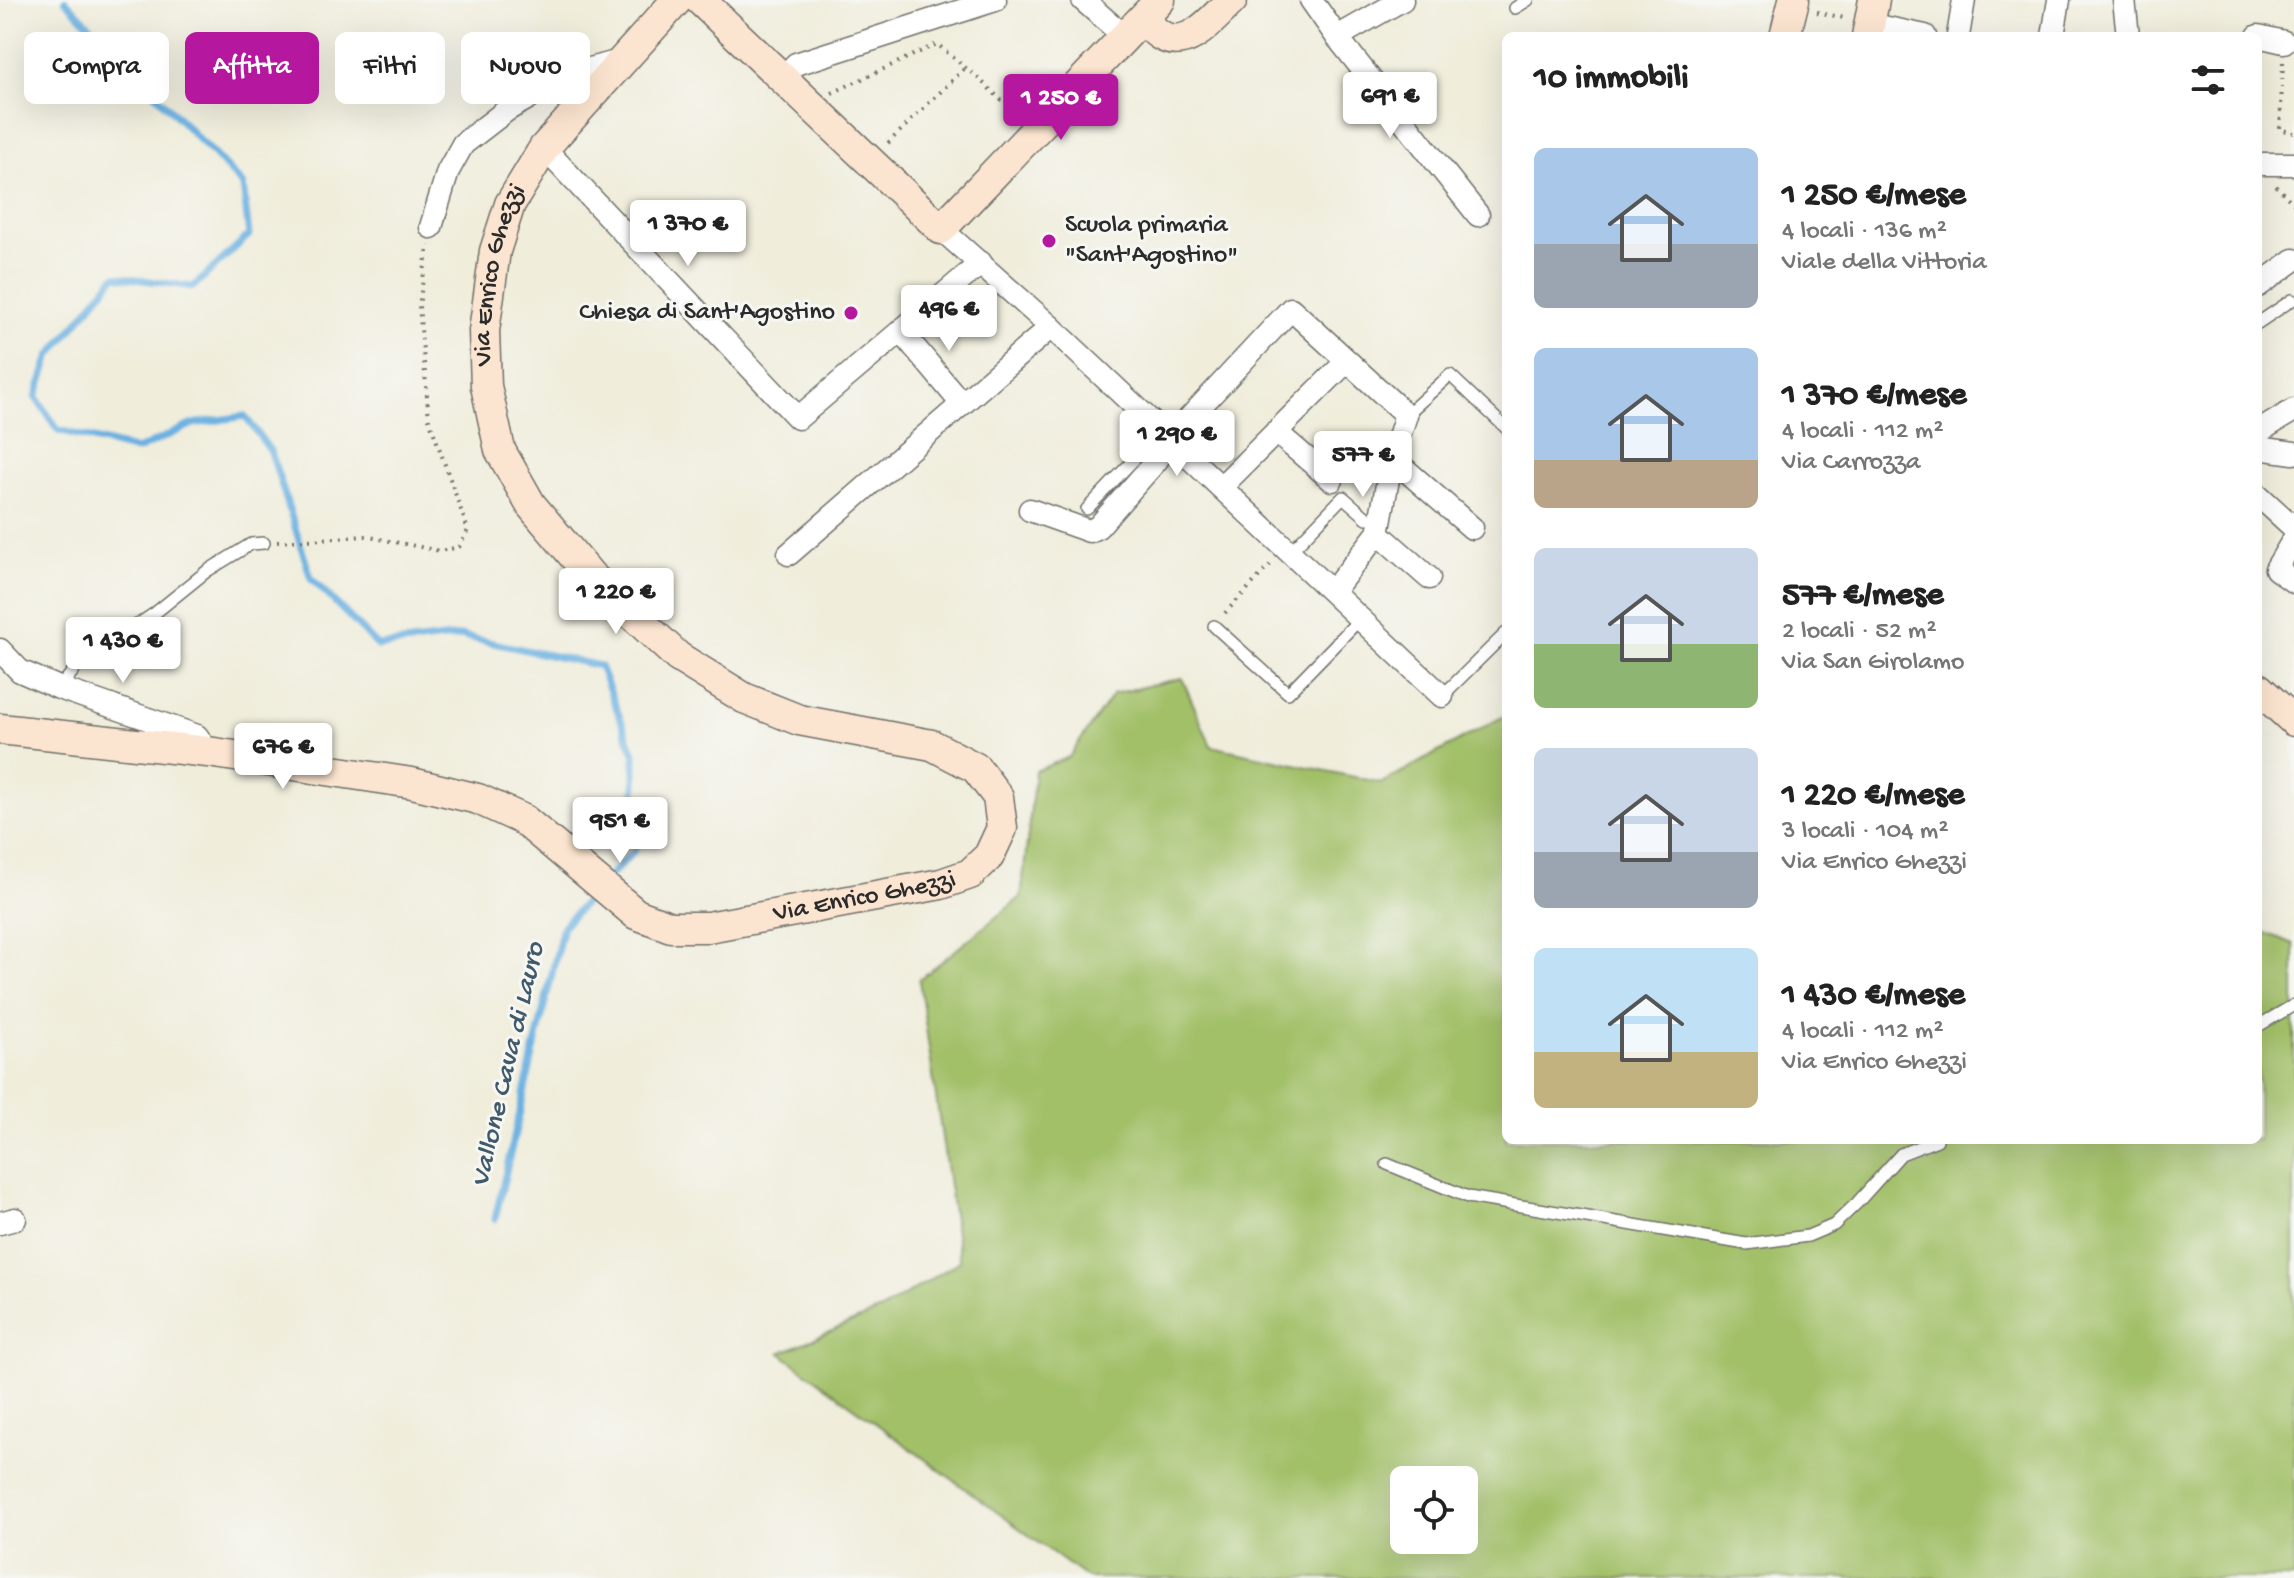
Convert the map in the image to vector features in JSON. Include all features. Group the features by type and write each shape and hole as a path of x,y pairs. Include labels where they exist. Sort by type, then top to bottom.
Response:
{"street":[{"name":"Via Enrico Ghezzi","path":"0,729 208,752 412,783 478,799 524,820 636,914 671,927 708,927 941,884 970,874 989,856 1002,828 998,797 976,768 932,745 799,720 744,698 678,657 590,575 531,505 500,450 486,386 484,331 495,251 510,204 544,148 677,0"},
{"path":"700,0 812,109 1051,327 1442,696"},
{"path":"781,79 796,64 995,0"},
{"path":"1083,0 1143,19 1161,36 1172,39 1195,35 1232,0"},
{"path":"1311,0 1478,215"},
{"path":"1337,37 1402,0"},
{"path":"1959,32 1964,0"},
{"path":"2054,32 2059,0"},
{"path":"2124,0 2128,32"},
{"path":"1786,32 1793,3"},
{"path":"941,229 1143,19"},
{"path":"1870,20 1911,32"},
{"path":"2262,37 2284,42"},
{"path":"431,227 448,171 463,144 507,110 571,74 620,61"},
{"path":"544,148 798,418 981,263"},
{"path":"2262,164 2294,164"},
{"path":"2262,283 2294,260"},
{"path":"1030,510 1089,531 1098,527 1157,460 1165,435 1291,309 1406,415 1373,526 1333,591"},
{"path":"789,554 1051,327"},
{"path":"901,331 962,404"},
{"path":"1221,487 1347,361"},
{"path":"2262,430 2294,410"},
{"path":"1276,432 1332,480"},
{"path":"2262,449 2294,453"},
{"path":"1392,458 1472,528"},
{"path":"2262,500 2294,528"},
{"path":"1373,526 1429,578"},
{"path":"2294,539 2276,569 2294,582"},
{"path":"0,650 20,671 59,688 197,736 208,752"},
{"path":"2262,692 2294,721"}],"lane":[{"path":"1515,8 1528,0"},
{"path":"2262,320 2292,300"},
{"path":"1406,415 1450,375 1502,424"},
{"path":"1087,509 1165,435"},
{"path":"1290,552 1343,497 1373,526"},
{"path":"59,688 81,662 155,613 207,571 251,544 264,543"},
{"path":"1214,626 1288,693 1360,619"},
{"path":"1442,696 1502,637"},
{"path":"2262,1024 2294,1005"},
{"path":"1387,1164 1468,1197 1746,1244 1808,1236 1834,1225 1901,1154 1927,1144"}],"path":[{"path":"1793,3 1870,20"},
{"path":"2284,42 2280,129 2294,133"},
{"path":"812,109 828,94 937,44 996,95"},
{"path":"869,161 966,67"},
{"path":"264,543 365,536 440,551 459,547 468,530 429,419 419,306 431,227"},
{"path":"1214,626 1263,572"}],"green space":[{"path":"1182,678 1211,746 1382,783 1502,717 1502,1144 2262,1144 2262,932 2294,944 2294,1578 1087,1578 780,1353 881,1310 960,1261 919,980 1021,897 1035,771 1069,757 1113,694"}],"waterway":[{"name":"Vallone Cava di Lauro","path":"65,0 243,185 249,235 193,287 115,276 50,356 36,397 58,430 137,450 193,424 245,416 271,452 311,578 378,646 461,636 600,666 635,756 635,850 605,881"},
{"name":"Vallone Cava di Lauro","path":"495,1219 563,926 597,890"}],"place":[{"name":"Scuola primaria \"Sant'Agostino\"","path":"1049,241"},
{"name":"Chiesa di Sant'Agostino","path":"851,313"}]}
